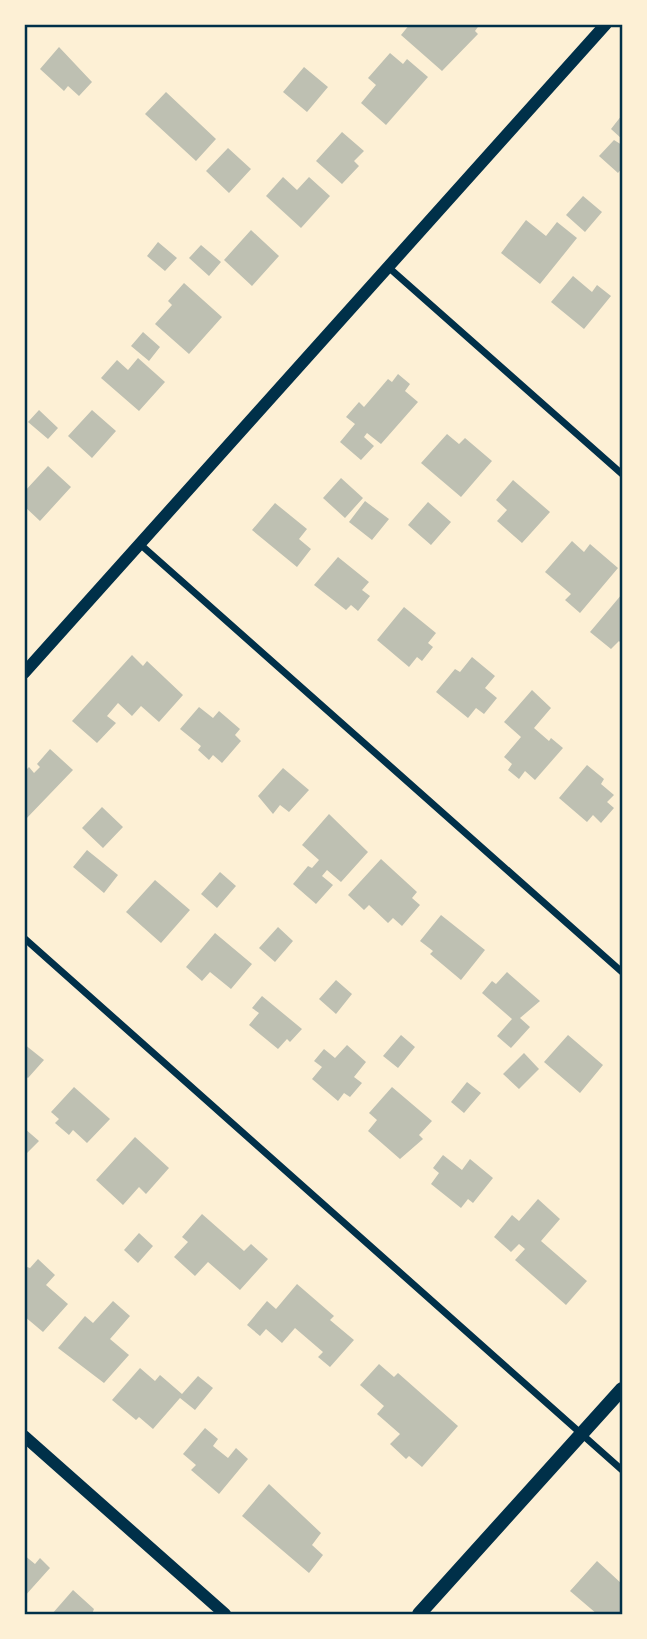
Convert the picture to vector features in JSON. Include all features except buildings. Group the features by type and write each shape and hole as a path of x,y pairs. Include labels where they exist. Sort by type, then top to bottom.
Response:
{"main road":[{"path":"419,1615 622,1389"}],"street":[{"path":"24,673 606,24"},
{"path":"387,266 622,474"},
{"path":"141,545 622,972"},
{"path":"24,938 622,1470"},
{"path":"24,1436 225,1615"}]}
